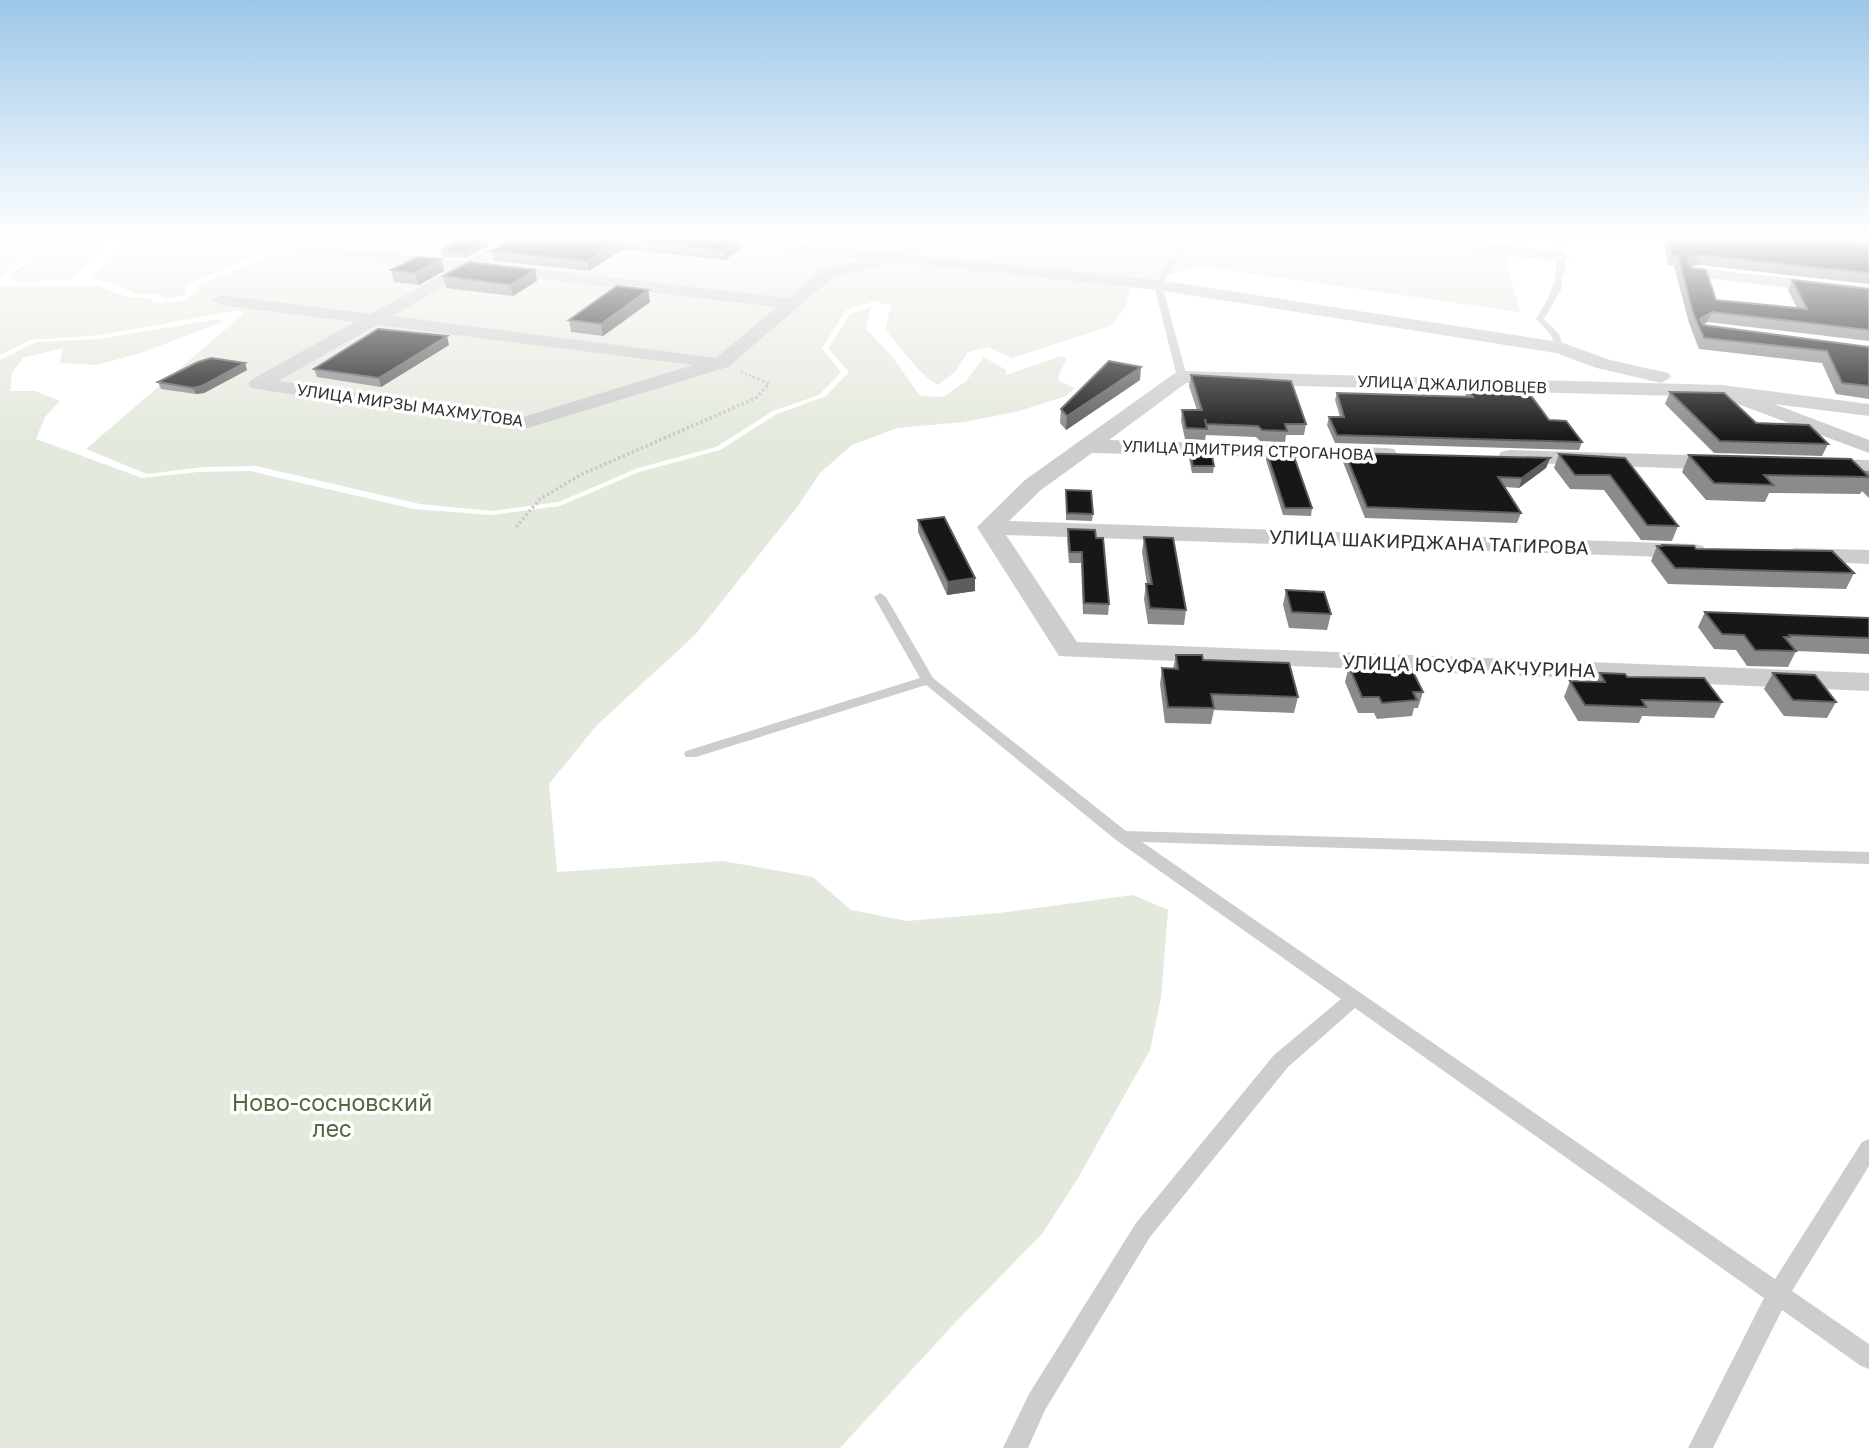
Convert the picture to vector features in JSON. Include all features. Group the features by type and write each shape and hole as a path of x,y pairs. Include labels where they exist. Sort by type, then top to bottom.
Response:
{"street":[{"path":"250,304 721,363 790,304"},
{"path":"374,319 402,304"},
{"path":"1277,304 1560,348 1604,363 1722,391 1869,410"},
{"name":"УЛИЦА МИРЗЫ МАХМУТОВА","path":"374,319 258,384 524,424 721,363"},
{"path":"989,527 1033,485 1182,377"},
{"name":"УЛИЦА ДЖАЛИЛОВЦЕВ","path":"1182,377 1722,391"},
{"path":"1722,391 1869,447"},
{"name":"УЛИЦА ДМИТРИЯ СТРОГАНОВА","path":"1090,446 1410,455"},
{"path":"1493,457 1744,464"},
{"path":"1799,466 1869,467"},
{"name":"УЛИЦА ШАКИРДЖАНА ТАГИРОВА","path":"989,527 1715,552"},
{"name":"УЛИЦА ЮСУФА АКЧУРИНА","path":"989,527 1069,650 1869,682"},
{"path":"1771,554 1869,557"}],"lane":[{"path":"1163,304 1182,377"},
{"path":"1549,304 1540,319 1555,334 1560,348"},
{"path":"880,597 928,680 1122,836 1869,1358"},
{"path":"691,754 928,680"},
{"path":"1122,836 1869,858"},
{"path":"1015,1448 1037,1402 1143,1230 1281,1061 1354,998"},
{"path":"1700,1448 1778,1294 1869,1148"}],"path":[{"path":"516,527 540,499 580,475 739,407 756,398 769,384 721,363"}],"green space":[{"path":"0,304 867,304 846,310 822,348 841,372 819,395 773,411 716,447 638,468 559,502 492,511 420,504 256,466 204,467 147,474 86,449 243,314 240,310 101,335 30,340 0,355"},
{"path":"885,304 1126,304 1110,326 1012,358 988,347 968,352 956,371 938,385 916,367 885,330 891,305"},
{"path":"1461,304 1518,304 1520,312"},
{"name":"Ново-сосновский лес","path":"871,307 866,329 891,355 920,396 943,397 966,381 984,357 1006,370 1006,375 1061,356 1067,358 1058,377 1059,381 1075,388 1066,396 1019,411 964,422 897,428 852,445 820,473 798,506 695,635 596,726 549,784 557,872 723,861 813,877 851,910 907,921 999,913 1133,895 1168,910 1161,998 1150,1050 1078,1178 1042,1234 952,1326 840,1448 0,1448 0,360 36,342 98,339 219,319 222,322 141,353 96,365 60,363 63,348 23,358 12,373 10,391 35,391 60,401 45,417 36,439 142,478 198,472 250,471 414,509 491,515 560,506 639,472 720,450 777,414 826,396 849,372 828,348 850,314"}],"building":[{"path":"592,304 629,304 601,324 569,320"},
{"path":"1691,304 1752,304 1807,309 1804,304 1869,304 1869,330 1712,312 1700,319 1703,325 1869,347 1869,386 1842,383 1827,351 1704,338"},
{"path":"378,329 447,336 379,378 314,369"},
{"path":"211,358 245,363 193,388 158,382 198,362"},
{"path":"1109,361 1141,367 1067,416 1061,409"},
{"path":"1191,375 1291,381 1306,424 1285,424 1287,431 1262,430 1258,426 1206,424 1207,429 1186,428 1182,410 1202,410"},
{"path":"1467,389 1529,393 1549,420 1566,421 1582,442 1337,435 1329,417 1344,417 1337,393 1473,397"},
{"path":"1670,392 1724,393 1756,423 1809,425 1828,444 1720,441"},
{"path":"1190,451 1211,452 1214,466 1193,466"},
{"path":"1267,453 1293,454 1312,508 1285,508"},
{"path":"1345,453 1550,458 1522,478 1498,477 1521,513 1367,507"},
{"path":"1559,454 1625,458 1678,526 1647,525 1610,475 1575,475"},
{"path":"1689,455 1851,459 1869,477 1764,475 1773,485 1714,483"},
{"path":"1066,490 1091,491 1093,514 1067,513"},
{"path":"944,517 975,578 948,582 918,520"},
{"path":"1068,529 1095,530 1096,538 1103,538 1109,604 1084,603 1082,552 1070,552"},
{"path":"1144,537 1173,538 1186,610 1150,608 1146,584 1152,584"},
{"path":"1661,545 1694,546 1696,549 1832,551 1854,573 1675,568 1657,546 1663,546"},
{"path":"1286,590 1324,592 1331,614 1292,612"},
{"path":"1705,612 1869,618 1869,638 1789,635 1790,637 1784,637 1796,651 1755,650 1744,635 1722,634"},
{"path":"1176,655 1202,655 1203,660 1289,663 1298,697 1211,694 1214,708 1168,707 1162,668 1178,669"},
{"path":"1349,666 1410,666 1423,692 1413,692 1417,700 1382,703 1379,697 1362,697"},
{"path":"1600,673 1625,674 1627,677 1704,678 1722,702 1642,700 1646,707 1585,705 1570,681 1605,682"},
{"path":"1773,673 1815,675 1836,702 1793,700"}]}
